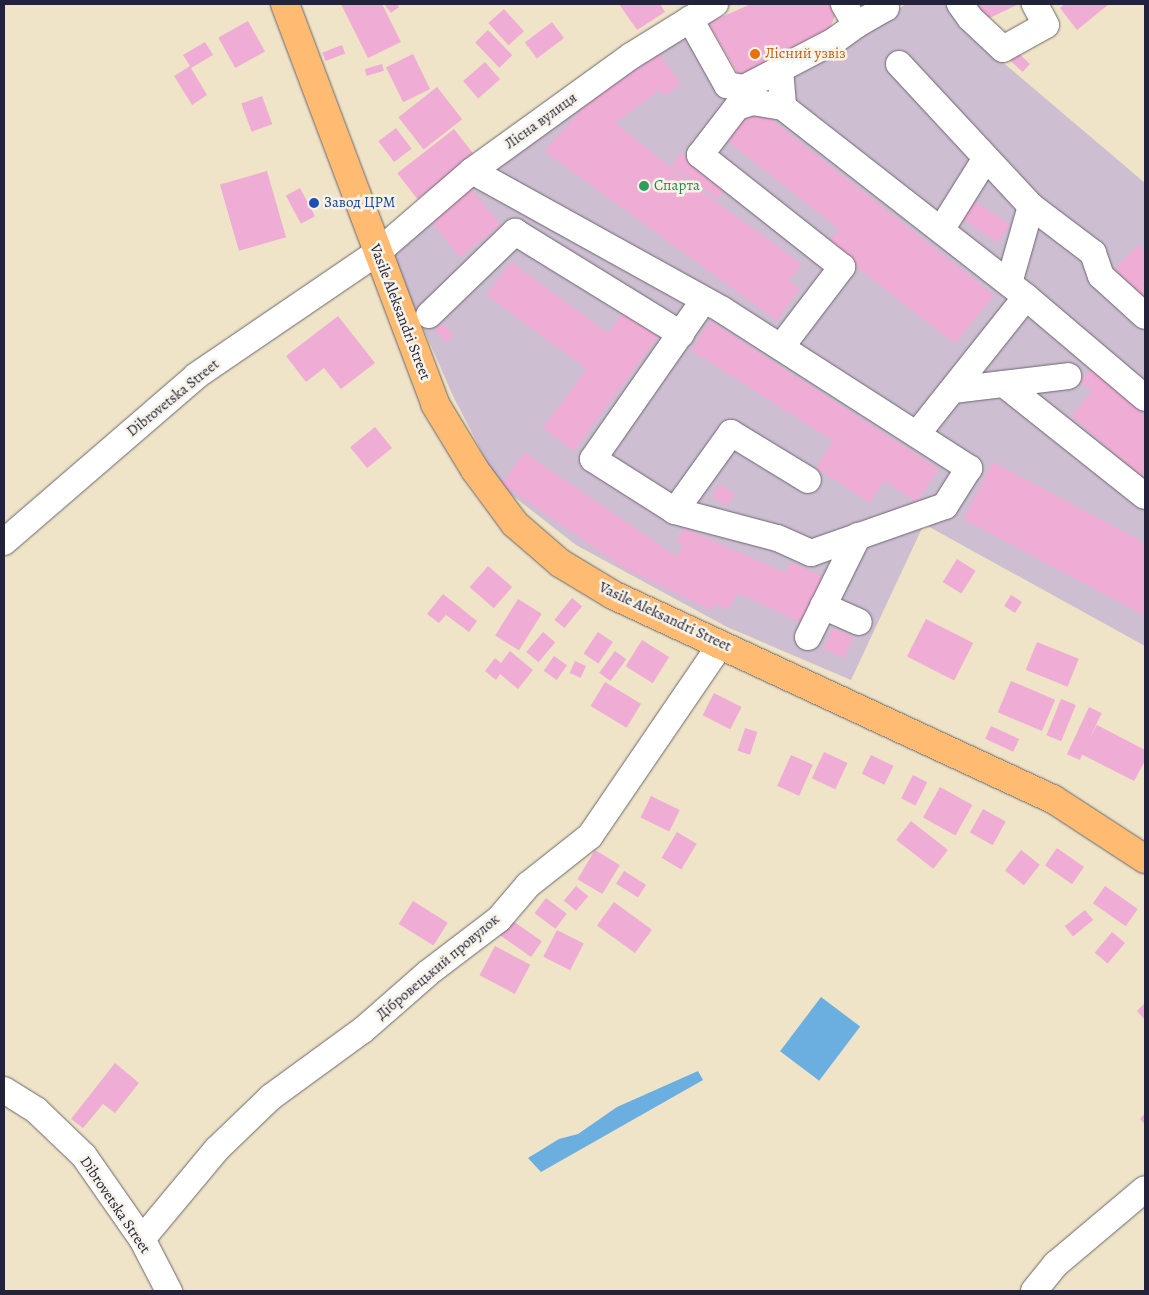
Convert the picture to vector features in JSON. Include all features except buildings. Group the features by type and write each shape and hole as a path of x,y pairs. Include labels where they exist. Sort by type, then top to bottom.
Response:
{"main road":[{"name":"Vasile Aleksandri Street","path":"285,4 435,404 475,470 515,524 560,563 613,595 1053,799 1145,859"}],"street":[{"name":"Лісна вулиця","path":"378,252 472,171 631,56 715,4"},
{"path":"690,19 727,85 744,88 834,41 850,14 886,8 884,4"},
{"path":"960,4 970,18 1002,50 1046,25 1035,4"},
{"path":"899,64 1031,206 1093,253 1101,276 1145,316"},
{"path":"780,70 783,107"},
{"path":"781,347 842,267 700,155 737,107 752,102 783,107 1017,290 1145,398"},
{"path":"941,230 986,158"},
{"path":"472,171 704,300 781,347 969,468 946,506 811,553 777,538 675,512 593,459 704,300"},
{"path":"917,434 953,390 1017,290 1031,206"},
{"path":"429,315 515,232 681,334"},
{"name":"Dibrovetska Street","path":"4,542 196,376 378,252"},
{"path":"953,390 1068,376"},
{"path":"1004,384 1145,496"},
{"path":"675,512 731,433 808,480"},
{"path":"808,637 858,536"},
{"path":"823,606 859,622"},
{"name":"Дібровецький провулок","path":"142,1239 217,1149 271,1097 363,1030 428,973 499,919 528,885 590,836 721,644"},
{"name":"Dibrovetska Street","path":"4,1090 36,1110 84,1156 142,1239 160,1287"},
{"path":"1034,1291 1056,1264 1145,1189"}],"shaded area":[{"name":"Завод ЦРМ","path":"906,4 944,4 999,59 1145,183 1145,646 924,524 851,680 727,627 576,545 499,485 453,396 388,247 682,30 720,96 751,98 811,68"}],"water":[{"path":"821,997 860,1026 819,1081 780,1051"},
{"path":"698,1071 703,1080 541,1172 528,1158 559,1139 578,1134 617,1107"}],"place":[{"name":"Лісний узвіз","path":"755,54"},
{"name":"Спарта","path":"644,186"},
{"name":"Завод ЦРМ","path":"314,203"}]}
